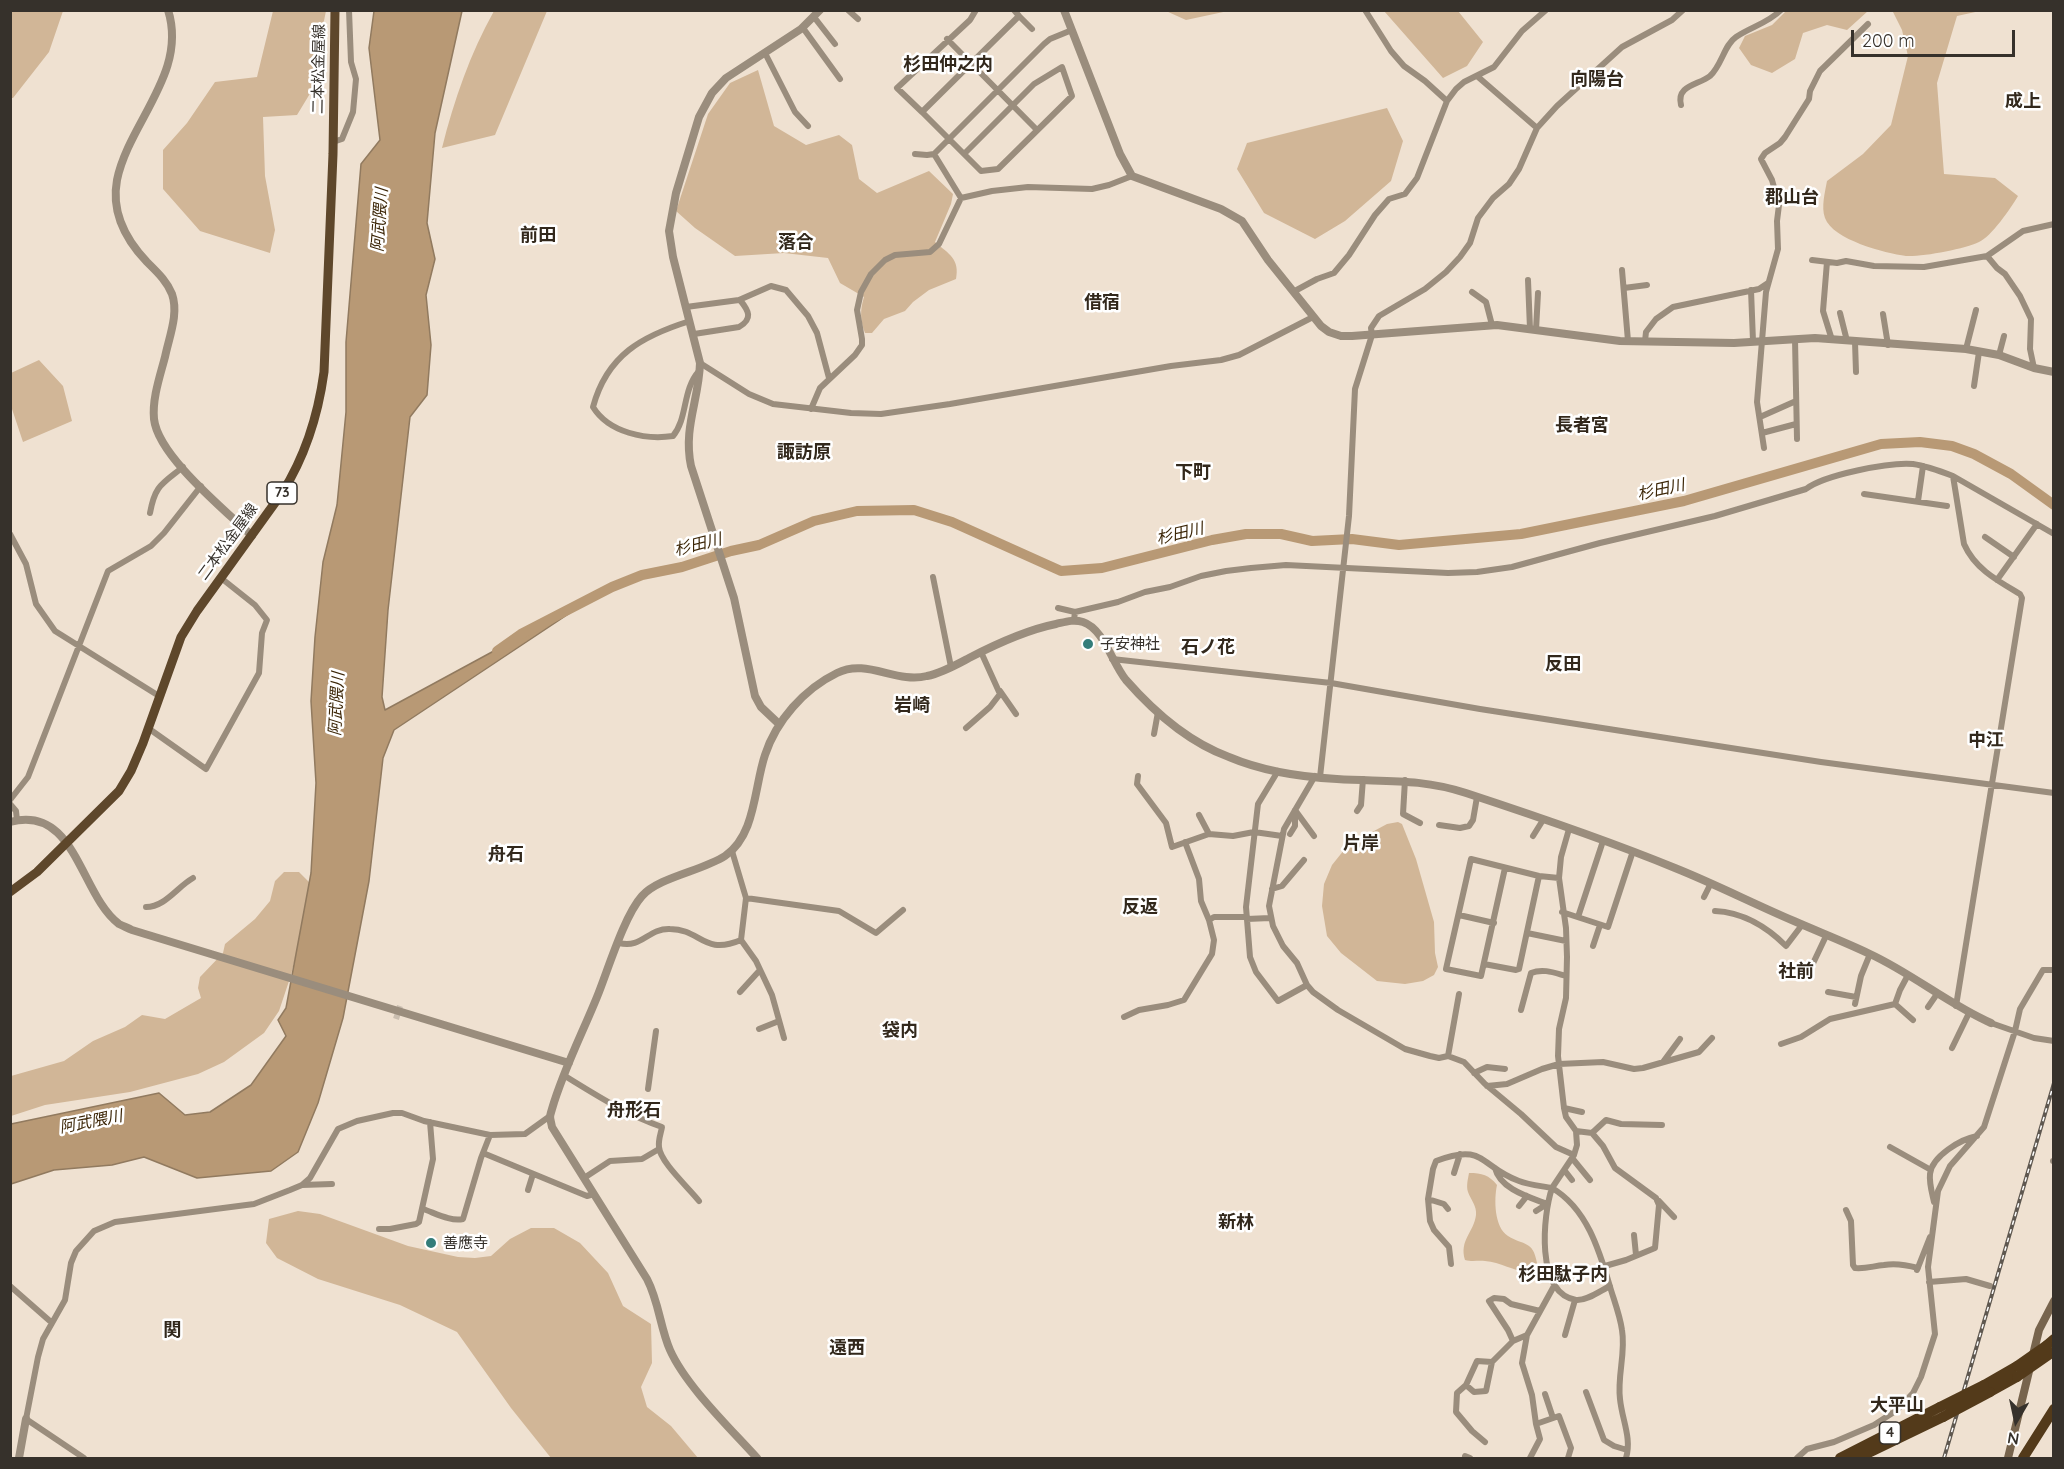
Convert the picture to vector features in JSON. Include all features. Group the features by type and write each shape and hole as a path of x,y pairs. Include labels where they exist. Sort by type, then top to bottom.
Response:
{"highway":[{"name":"4","path":"1858,1458 2017,1372 2052,1347"},
{"path":"2023,1458 2054,1408"},
{"name":"4","path":"1839,1458 1942,1412"}],"main road":[{"name":"二本松金屋線","path":"10,892 37,872 119,790 131,771 181,637 197,610 252,536 295,472 305,450 319,406 327,337 333,142 334,10"},
{"path":"2008,1458 2038,1330 2054,1301"}],"street":[{"path":"168,10 173,37 170,62 120,169 116,194 119,219 129,240 167,283 174,302 173,319 158,384 154,418 162,442 201,486 252,536"},
{"path":"333,142 342,139 353,112 355,96 356,79 351,62 349,10"},
{"path":"848,10 858,19"},
{"path":"964,154 1035,84 1062,67 1072,96 998,169 981,171 897,88 970,20 976,10"},
{"path":"1064,10 1120,154 1132,176 1232,214 1242,221 1293,292 1313,317 1329,332 1341,336 1492,325 1628,341 1734,343 1795,339 1851,341 1966,349 1999,355 2034,368 2054,372"},
{"path":"1365,10 1391,51 1404,66 1447,101"},
{"path":"1293,292 1334,273 1389,199 1405,194 1417,178 1447,101 1456,89 1464,82 1494,67 1522,31 1546,10"},
{"path":"1590,1180 1573,1156 1556,1147 1487,1086 1464,1062 1448,1056 1439,1058 1405,1049 1338,1010 1313,992 1307,985 1297,963 1283,946 1270,918 1269,906 1286,835 1284,829 1317,777 1331,683 1344,566 1356,389 1371,328 1379,316 1425,289 1460,257 1470,243 1478,218 1493,198 1509,184 1519,169 1537,128 1557,106 1622,47 1672,20 1683,10"},
{"path":"1680,105 1680,97 1684,90 1708,78 1714,72 1734,38 1758,26 1781,10"},
{"path":"922,112 971,64 1016,13 1032,29"},
{"path":"779,724 760,706 755,696 744,638 691,466 687,444 700,367 694,334 673,257 669,231 675,193 699,117 712,93 726,78 803,28 817,14 835,44"},
{"path":"1764,448 1757,402 1766,292 1778,249 1779,205 1776,190 1761,159 1785,137 1809,99 1810,91 1820,71 1868,24"},
{"path":"803,28 840,79"},
{"path":"915,154 927,156 934,154 1044,44 1072,30"},
{"path":"947,39 1037,130"},
{"path":"765,52 795,112 808,126"},
{"path":"1477,76 1537,128"},
{"path":"934,154 961,198"},
{"path":"961,198 992,191 1028,187 1092,189 1132,176"},
{"path":"811,409 820,388 855,355 862,345 856,310 861,292 871,274 885,260 895,255 930,252 944,237 961,198"},
{"path":"1812,260 1846,261 1874,266 1924,267 1986,256 2023,231 2054,224"},
{"path":"1986,256 2005,274 2015,288 2031,320 2030,349 2034,368"},
{"path":"1827,262 1823,311 1832,340"},
{"path":"1623,270 1628,341"},
{"path":"1528,280 1533,329"},
{"path":"1645,341 1646,332 1656,319 1673,307 1759,289 1769,283"},
{"path":"1624,288 1647,285"},
{"path":"686,307 740,300 771,286 778,286 786,290 808,316 817,333 829,378"},
{"path":"1751,290 1753,341"},
{"path":"1472,292 1486,302 1492,325"},
{"path":"1533,329 1538,292"},
{"path":"694,334 739,327 746,323 749,314 740,300"},
{"path":"1966,349 1976,310"},
{"path":"1840,313 1851,341 1856,372"},
{"path":"1883,314 1888,345"},
{"path":"700,367 749,394 773,404 881,414 1171,366 1221,360 1239,355 1313,317"},
{"path":"690,321 664,329 636,344 609,372 593,407 617,428 639,435 673,436 679,426 691,381 700,367"},
{"path":"1999,355 2004,336"},
{"path":"1795,339 1797,439"},
{"path":"1974,386 1979,352"},
{"path":"1760,417 1796,401"},
{"path":"1762,433 1796,424"},
{"path":"757,1458 692,1385 678,1365 667,1342 652,1288 552,1127 550,1116 569,1064 638,901 648,890 716,862 732,851 741,840 747,826 765,756 779,724 814,688 842,670 852,668 865,668 914,678 925,677 1025,633 1145,592 1170,587 1201,576 1286,565 1344,566 1448,573 1512,567 1715,516 1806,489 1814,483 1884,466 1913,464 1953,476 2054,534"},
{"path":"1918,501 1923,466"},
{"path":"150,513 154,493 183,467"},
{"path":"1953,476 1967,551 1979,566 2020,594 2022,598 1956,1006"},
{"path":"10,800 28,777 108,571 151,546 175,521 201,486"},
{"path":"1864,494 1947,506"},
{"path":"1997,580 2037,524"},
{"path":"10,534 26,564 36,604 55,630 159,696"},
{"path":"1985,537 2014,556"},
{"path":"933,577 951,667"},
{"path":"148,729 206,768 259,673 262,633 267,620 255,605 221,578"},
{"path":"1058,608 1093,627 1100,634 1116,668 1125,679 1158,712 1209,749 1248,764 1278,771 1317,777 1405,780 1439,785 1634,851 1870,954 1908,975 1923,989 1991,1023 2034,1038 2054,1041"},
{"path":"981,652 1000,691 1016,714"},
{"path":"1112,659 1331,683 1480,709 1821,762 2054,793"},
{"path":"966,728 990,707 1000,691"},
{"path":"1154,734 1158,712"},
{"path":"1278,771 1258,804 1246,902 1250,957 1256,972 1278,1001 1307,985"},
{"path":"1138,776 1137,784 1166,823 1172,847 1209,834 1233,836 1254,832 1286,835"},
{"path":"1357,811 1361,805 1363,779"},
{"path":"1405,780 1403,814 1420,824"},
{"path":"1439,825 1460,828 1469,826 1473,820 1477,797"},
{"path":"10,804 16,811 14,821 36,819 58,832 67,843 105,908 119,924 132,930 569,1064"},
{"path":"1295,810 1314,836"},
{"path":"1199,815 1209,834"},
{"path":"1533,836 1543,820"},
{"path":"1569,829 1558,878 1566,941 1566,998 1558,1040 1563,1108 1566,1117 1576,1131 1577,1145 1565,1171 1552,1188 1547,1203 1546,1260 1554,1286 1575,1300 1586,1298 1610,1286"},
{"path":"1578,917 1603,841"},
{"path":"1124,1017 1139,1010 1184,1000 1212,954 1214,940 1201,901 1199,879 1185,842"},
{"path":"732,851 746,898 741,940 760,970 772,995 784,1038"},
{"path":"1563,912 1608,927 1634,851"},
{"path":"1505,868 1480,976 1446,969 1472,859 1539,876 1558,878"},
{"path":"1272,889 1282,886 1304,860"},
{"path":"1484,964 1519,969 1539,876"},
{"path":"146,907 162,902 193,878"},
{"path":"1704,897 1711,883"},
{"path":"746,898 839,911 876,933 903,910"},
{"path":"1714,911 1756,922 1773,933 1786,946 1802,925"},
{"path":"1459,915 1494,923"},
{"path":"1209,920 1214,917 1270,918"},
{"path":"1593,946 1600,925"},
{"path":"619,943 634,945 652,933 668,929 683,931 706,943 718,946 741,940"},
{"path":"1527,933 1566,941"},
{"path":"1808,974 1826,936"},
{"path":"1828,992 1855,1001 1870,954"},
{"path":"740,992 760,970"},
{"path":"1521,1010 1531,973 1538,970 1566,976"},
{"path":"1797,1458 1807,1449 1834,1442 1874,1425 1898,1410 1913,1393 1921,1377 1935,1334 1928,1267 1935,1206 1941,1181 1950,1166 1984,1127 2015,1031 2019,1010 2043,970 2054,970"},
{"path":"1895,1004 1908,975"},
{"path":"1448,1056 1459,994"},
{"path":"1928,1006 1937,994"},
{"path":"1895,1004 1913,1020"},
{"path":"1781,1044 1801,1037 1830,1019 1895,1004"},
{"path":"1952,1048 1969,1013"},
{"path":"759,1029 779,1021"},
{"path":"648,1089 656,1031"},
{"path":"1487,1086 1507,1084 1559,1064 1609,1062 1634,1069 1699,1052 1712,1038"},
{"path":"1663,1062 1680,1039"},
{"path":"1474,1073 1487,1067 1505,1069"},
{"path":"565,1076 625,1112 662,1127 658,1149 669,1170 682,1180 699,1201"},
{"path":"1563,1108 1582,1112"},
{"path":"19,1458 43,1339 65,1300 75,1251 88,1236 100,1227 115,1222 254,1204 302,1185 310,1178 338,1129 393,1113 402,1113 490,1136 525,1134 550,1116"},
{"path":"1592,1133 1606,1120 1621,1124 1662,1125"},
{"path":"379,1229 390,1229 419,1222 433,1159 430,1122"},
{"path":"1576,1131 1592,1133 1603,1146 1615,1168 1659,1201 1674,1217"},
{"path":"423,1209 451,1219 463,1219 490,1136"},
{"path":"1935,1206 1931,1188 1931,1170 1957,1143 1965,1138 1977,1136"},
{"path":"1890,1148 1931,1170"},
{"path":"584,1178 610,1161 642,1159 658,1149"},
{"path":"1454,1173 1460,1154"},
{"path":"1450,1264 1449,1247 1434,1230 1430,1221 1428,1198 1436,1161 1460,1154 1478,1155 1518,1181 1552,1188 1559,1192 1578,1212 1594,1237 1605,1266 1623,1331 1619,1388 1627,1432 1626,1458"},
{"path":"473,1159 482,1155 587,1196 594,1194"},
{"path":"1495,1168 1496,1173 1509,1187 1547,1203"},
{"path":"1565,1171 1572,1180"},
{"path":"528,1190 533,1174"},
{"path":"302,1185 332,1184"},
{"path":"1519,1206 1527,1196"},
{"path":"1428,1198 1444,1204 1448,1209"},
{"path":"1605,1266 1655,1248 1659,1201"},
{"path":"1536,1211 1547,1203"},
{"path":"1846,1210 1851,1221 1855,1268 1908,1265 1917,1270 1931,1234"},
{"path":"1634,1234 1636,1255"},
{"path":"1929,1282 1966,1279 1990,1286"},
{"path":"10,1286 51,1322"},
{"path":"1533,1458 1540,1439 1532,1395 1522,1363 1527,1335 1554,1286"},
{"path":"1513,1341 1489,1301 1494,1298 1504,1299 1511,1305 1540,1311"},
{"path":"1565,1335 1575,1300"},
{"path":"1466,1384 1474,1392 1486,1391 1492,1362 1513,1341 1527,1335"},
{"path":"1485,1442 1467,1426 1456,1412 1457,1393 1466,1384 1477,1361 1492,1362"},
{"path":"1586,1392 1604,1440 1628,1450"},
{"path":"1545,1394 1553,1418"},
{"path":"1536,1424 1559,1416 1571,1449 1568,1458"},
{"path":"26,1419 84,1458"}],"shaded area":[{"path":"11,10 63,11 49,52 13,98 11,98"},
{"path":"273,11 326,11 320,40 317,82 297,115 263,117 265,176 275,230 270,253 200,231 163,189 163,150 187,123 215,82 257,77"},
{"path":"494,11 547,11 495,135 442,148 464,78 477,44"},
{"path":"1166,11 1228,11 1186,20"},
{"path":"1384,11 1458,11 1483,42 1467,66 1443,78"},
{"path":"1786,11 1868,11 1847,30 1827,25 1803,33 1795,59 1772,73 1751,65 1739,48 1745,36 1772,25"},
{"path":"1868,11 1980,11 1957,16 1937,83 1944,174 1995,178 2018,196 1995,228 1979,242 1943,252 1906,256 1886,252 1849,239 1830,226 1825,218 1823,204 1827,181 1863,154 1891,125 1908,56 1902,30 1893,12"},
{"path":"758,70 774,126 806,145 839,135 852,145 859,179 877,193 929,171 953,194 935,242 955,262 956,279 929,290 905,311 884,319 872,333 865,333 861,315 864,297 840,283 828,258 784,253 735,256 695,228 676,211 708,114 730,83"},
{"path":"1387,108 1403,141 1391,181 1345,221 1315,239 1264,213 1237,169 1247,143"},
{"path":"39,360 63,386 72,421 23,442 11,406 11,373"},
{"path":"1398,822 1402,824 1416,859 1434,922 1438,967 1434,975 1423,981 1405,984 1377,981 1341,953 1327,936 1322,906 1324,884 1332,865 1348,845 1387,824"},
{"path":"284,872 299,872 310,883 308,904 291,975 279,1011 264,1033 224,1062 198,1074 130,1092 45,1105 11,1116 11,1076 64,1061 93,1041 125,1027 142,1015 165,1019 201,998 198,988 200,977 223,953 225,944 255,919 270,901 275,881"},
{"path":"1469,1173 1485,1175 1497,1185 1495,1205 1503,1232 1533,1250 1537,1263 1529,1273 1491,1262 1465,1260 1465,1241 1476,1215 1475,1206 1467,1190"},
{"path":"298,1211 320,1214 408,1246 458,1257 491,1256 510,1239 531,1228 554,1228 580,1243 608,1273 623,1306 651,1324 652,1363 641,1387 647,1407 671,1426 698,1458 551,1458 511,1408 457,1332 400,1305 318,1279 277,1258 266,1243 269,1219"}],"water":[{"name":"阿武隈川","path":"374,11 462,11 435,133 427,223 435,259 426,295 431,345 427,395 410,417 388,610 382,697 385,710 597,595 394,730 383,758 369,881 343,1018 318,1103 298,1152 271,1171 197,1178 144,1157 112,1165 54,1170 11,1184 11,1124 159,1093 185,1115 210,1112 251,1085 286,1036 278,1020 286,1008 311,873 316,783 311,701 315,637 323,562 337,505 346,412 346,342 361,164 380,140 369,48"}],"waterway":[{"name":"杉田川","path":"497,651 521,634 612,587 642,575 682,567 731,551 759,545 814,521 857,511 914,510 952,522 1061,571 1102,568 1212,540 1246,534 1281,534 1312,541 1352,539 1399,545 1521,534 1684,501 1881,444 1920,442 1952,446 1974,454 2011,474 2054,505"}],"tunnel":[{"path":"396,1019 400,1006"}],"railway":[{"path":"1944,1458 2054,1083"}],"place":[{"name":"子安神社","path":"1088,644"},
{"name":"善應寺","path":"431,1243"}],"district":[{"name":"杉田仲之内","path":"948,65"},
{"name":"向陽台","path":"1597,80"},
{"name":"成上","path":"2023,102"},
{"name":"郡山台","path":"1792,198"},
{"name":"前田","path":"538,236"},
{"name":"落合","path":"796,243"},
{"name":"借宿","path":"1102,303"},
{"name":"長者宮","path":"1582,426"},
{"name":"諏訪原","path":"804,453"},
{"name":"下町","path":"1193,473"},
{"name":"石ノ花","path":"1208,648"},
{"name":"反田","path":"1563,665"},
{"name":"岩崎","path":"912,706"},
{"name":"中江","path":"1986,741"},
{"name":"片岸","path":"1361,844"},
{"name":"舟石","path":"506,855"},
{"name":"反返","path":"1140,908"},
{"name":"社前","path":"1796,972"},
{"name":"袋内","path":"900,1031"},
{"name":"舟形石","path":"634,1111"},
{"name":"新林","path":"1236,1223"},
{"name":"杉田駄子内","path":"1563,1275"},
{"name":"関","path":"172,1331"},
{"name":"遠西","path":"847,1349"},
{"name":"大平山","path":"1897,1406"}]}
